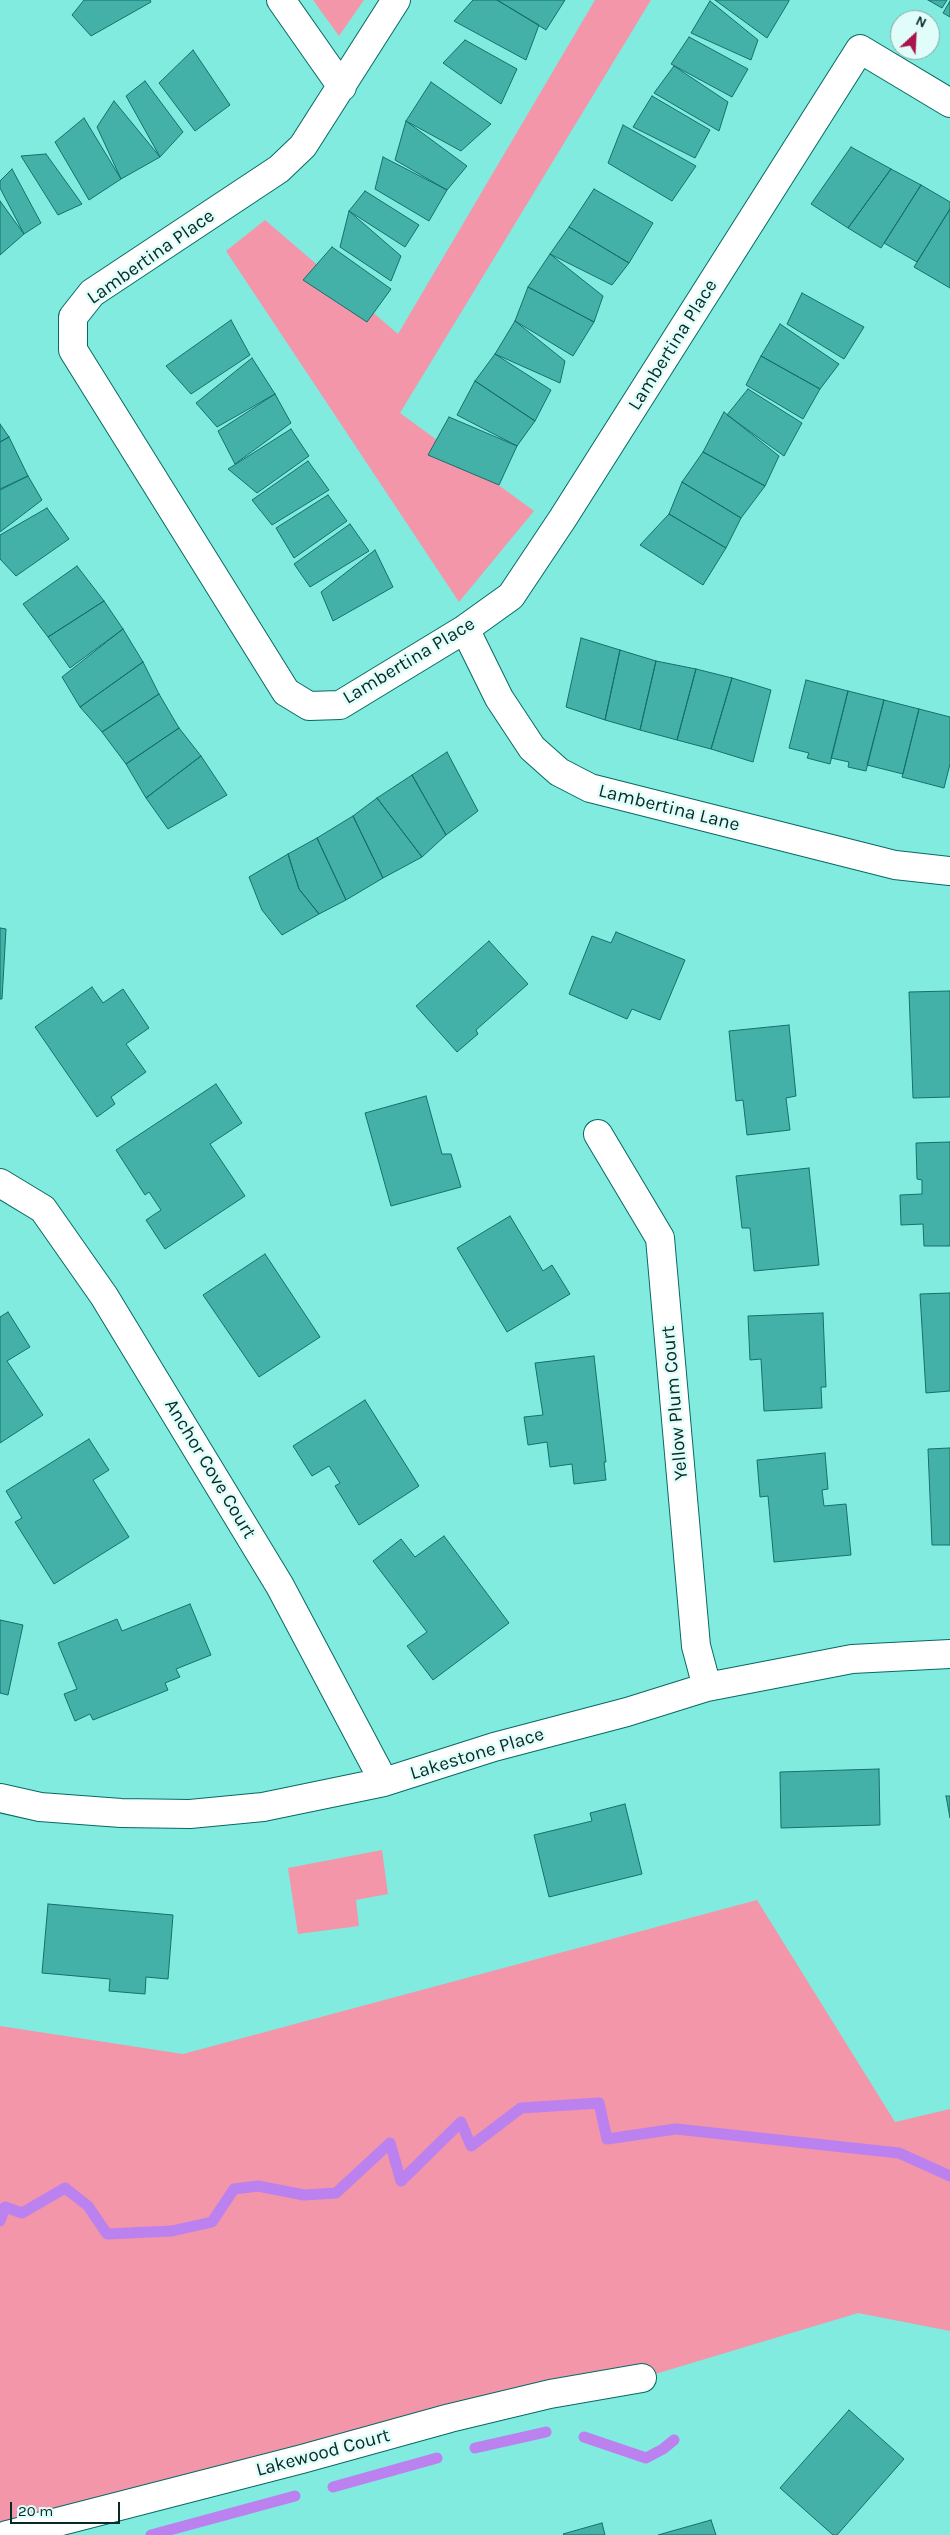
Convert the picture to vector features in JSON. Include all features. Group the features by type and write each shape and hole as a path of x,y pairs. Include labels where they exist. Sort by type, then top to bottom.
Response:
{"street":[{"path":"281,0 342,86"},
{"name":"Lambertina Place","path":"396,0 303,146 279,170 92,293 73,317 73,350 286,692 309,706 340,705 464,630 511,596 564,518 860,49 950,103"},
{"name":"Lambertina Lane","path":"464,630 499,698 532,748 559,772 590,788 895,865 950,871"},
{"name":"Yellow Plum Court","path":"598,1134 660,1238 696,1646 707,1687"},
{"name":"Anchor Cove Court","path":"0,1183 43,1209 109,1304 280,1586 384,1782"},
{"name":"Lakestone Place","path":"0,1798 40,1807 121,1813 190,1814 263,1806 384,1782 494,1747 627,1712 707,1687 852,1660 950,1654"},
{"name":"Lakewood Court","path":"6,2535 302,2460 450,2418 550,2394 642,2378"}],"shaded area":[{"path":"313,0 364,0 339,36"},
{"path":"595,0 651,0 400,413 534,511 459,602 226,251 265,220 398,334"},
{"path":"382,1850 388,1894 356,1900 359,1926 298,1934 288,1868"},
{"path":"757,1900 895,2122 950,2109 950,2331 858,2313 642,2378 0,2535 0,2026 183,2054"}],"building":[{"path":"84,0 150,0 151,2 91,36 72,15"},
{"path":"473,0 497,0 539,25 526,60 454,21"},
{"path":"497,0 565,0 546,30"},
{"path":"715,0 789,0 789,1 767,38"},
{"path":"928,0 947,0 942,8"},
{"path":"710,1 758,40 751,60 691,33"},
{"path":"950,1 950,17 943,13"},
{"path":"689,37 748,69 732,97 671,64"},
{"path":"465,40 517,69 501,104 443,63"},
{"path":"193,50 230,105 195,131 159,83"},
{"path":"674,66 728,102 719,131 654,93"},
{"path":"145,81 183,132 160,157 126,96"},
{"path":"431,82 491,124 461,151 406,121"},
{"path":"652,96 710,130 695,158 633,127"},
{"path":"114,101 160,157 121,179 97,127"},
{"path":"84,118 121,179 89,200 55,142"},
{"path":"406,121 467,166 447,190 395,160"},
{"path":"623,125 696,166 672,201 608,163"},
{"path":"851,147 891,169 848,228 811,204"},
{"path":"46,154 82,204 58,215 21,156"},
{"path":"383,157 447,190 429,221 375,189"},
{"path":"12,169 41,223 24,234 0,188 0,181"},
{"path":"891,169 921,185 881,248 848,228"},
{"path":"921,185 950,202 950,209 917,262 884,243"},
{"path":"594,189 653,223 629,263 569,227"},
{"path":"365,191 419,225 405,247 349,211"},
{"path":"0,201 24,234 0,255"},
{"path":"950,209 950,288 914,267"},
{"path":"349,211 401,256 391,281 340,247"},
{"path":"569,227 629,263 612,285 550,254"},
{"path":"332,247 391,289 367,322 303,280"},
{"path":"550,254 603,296 594,322 528,287"},
{"path":"528,287 594,322 573,356 515,321"},
{"path":"802,293 864,327 844,359 787,324"},
{"path":"231,320 250,355 191,394 166,366"},
{"path":"515,321 565,361 560,383 495,354"},
{"path":"780,324 839,364 820,389 761,356"},
{"path":"495,354 551,390 535,421 475,381"},
{"path":"761,356 820,389 803,419 746,385"},
{"path":"252,358 275,394 217,427 196,403"},
{"path":"475,381 535,421 517,446 457,415"},
{"path":"748,389 802,423 784,456 727,415"},
{"path":"275,394 291,423 235,464 218,431"},
{"path":"724,412 779,456 765,486 703,452"},
{"path":"449,417 517,446 499,485 428,455"},
{"path":"0,424 9,437 0,442"},
{"path":"291,429 309,456 257,493 228,469"},
{"path":"9,437 28,476 0,489 0,442"},
{"path":"703,452 765,486 741,518 682,482"},
{"path":"308,461 329,490 272,525 252,500"},
{"path":"28,476 42,500 0,532 0,490"},
{"path":"682,482 741,518 726,548 669,514"},
{"path":"328,495 347,521 294,558 276,528"},
{"path":"47,508 69,539 16,576 0,559 0,535"},
{"path":"669,514 726,548 703,585 640,545"},
{"path":"350,524 369,551 310,587 294,564"},
{"path":"375,550 393,587 333,621 321,592"},
{"path":"77,566 104,601 48,637 23,604"},
{"path":"104,601 123,629 70,668 48,637"},
{"path":"123,629 143,662 80,707 62,677"},
{"path":"581,638 620,650 605,720 566,707"},
{"path":"620,650 656,661 640,730 605,720"},
{"path":"656,661 696,669 677,740 640,730"},
{"path":"143,662 159,694 102,732 80,707"},
{"path":"696,669 732,678 711,749 677,740"},
{"path":"732,678 771,690 753,762 711,749"},
{"path":"806,680 848,691 830,764 807,758 809,753 789,748"},
{"path":"848,691 884,700 866,771 848,767 849,762 831,758"},
{"path":"159,694 179,728 126,764 102,732"},
{"path":"884,700 919,709 903,774 867,765"},
{"path":"919,709 950,717 950,764 944,788 902,777"},
{"path":"179,728 201,756 146,798 126,764"},
{"path":"447,752 478,811 446,835 412,775"},
{"path":"201,756 227,795 168,829 146,798"},
{"path":"412,775 446,835 422,857 377,798"},
{"path":"377,798 422,857 383,878 353,816"},
{"path":"353,816 383,878 346,900 317,838"},
{"path":"317,838 346,900 319,914 299,889 288,854"},
{"path":"288,854 299,889 319,914 282,935 262,910 249,877"},
{"path":"0,928 6,929 2,999 0,999"},
{"path":"616,932 685,960 660,1020 632,1009 627,1019 569,994 592,936 611,943"},
{"path":"489,941 528,984 476,1030 478,1034 457,1052 416,1006"},
{"path":"92,987 103,1003 123,989 149,1028 126,1044 146,1072 111,1097 115,1104 97,1117 35,1027"},
{"path":"950,991 950,1097 913,1098 909,992"},
{"path":"789,1025 796,1096 786,1098 790,1130 747,1135 743,1100 736,1101 729,1031"},
{"path":"216,1084 242,1123 210,1144 245,1196 165,1249 146,1220 161,1210 149,1192 145,1195 116,1150"},
{"path":"426,1096 442,1154 451,1154 461,1187 391,1206 365,1113"},
{"path":"950,1142 950,1246 924,1246 923,1224 901,1225 900,1195 922,1194 922,1180 917,1179 916,1143"},
{"path":"809,1168 819,1265 754,1271 750,1228 742,1228 736,1176"},
{"path":"510,1216 543,1271 552,1265 570,1294 507,1332 457,1248"},
{"path":"265,1254 320,1337 259,1377 203,1295"},
{"path":"950,1293 950,1391 926,1393 920,1294"},
{"path":"8,1312 30,1347 7,1361 43,1415 0,1443 0,1317"},
{"path":"823,1313 826,1387 821,1387 822,1408 764,1411 761,1359 750,1360 748,1316"},
{"path":"594,1356 606,1462 604,1462 606,1480 574,1484 572,1464 550,1467 547,1442 528,1445 524,1417 543,1415 535,1363"},
{"path":"365,1400 419,1486 359,1525 335,1486 340,1483 329,1466 312,1476 293,1446"},
{"path":"89,1439 109,1470 93,1480 129,1537 54,1584 15,1522 22,1518 6,1491"},
{"path":"950,1448 950,1545 932,1545 928,1449"},
{"path":"825,1453 828,1489 822,1490 824,1506 846,1504 851,1555 774,1562 768,1496 760,1497 757,1460"},
{"path":"444,1536 509,1623 433,1680 407,1646 427,1632 373,1561 401,1539 415,1557"},
{"path":"190,1604 211,1655 176,1669 180,1677 165,1683 168,1690 93,1720 90,1714 75,1721 64,1694 77,1689 58,1643 117,1619 122,1631"},
{"path":"0,1620 23,1625 8,1695 0,1693"},
{"path":"879,1769 880,1825 781,1828 780,1772"},
{"path":"946,1796 950,1796 950,1818"},
{"path":"625,1804 642,1874 549,1897 534,1835 592,1821 590,1813"},
{"path":"48,1904 173,1915 168,1979 146,1977 145,1994 109,1991 110,1979 42,1973"},
{"path":"849,2410 904,2459 837,2535 833,2535 780,2488"},
{"path":"711,2520 716,2535 658,2535"},
{"path":"602,2523 605,2535 563,2534"}],"waterway":[{"path":"0,2221 5,2207 22,2213 65,2188 88,2206 107,2234 172,2231 212,2222 234,2189 258,2186 304,2195 336,2193 390,2143 401,2181 461,2122 471,2146 521,2108 599,2103 607,2139 676,2129 899,2153 950,2176"},
{"path":"475,2448 546,2432"},
{"path":"584,2437 646,2458 663,2449 674,2440"},
{"path":"333,2487 437,2458"},
{"path":"151,2535 295,2496"}]}
